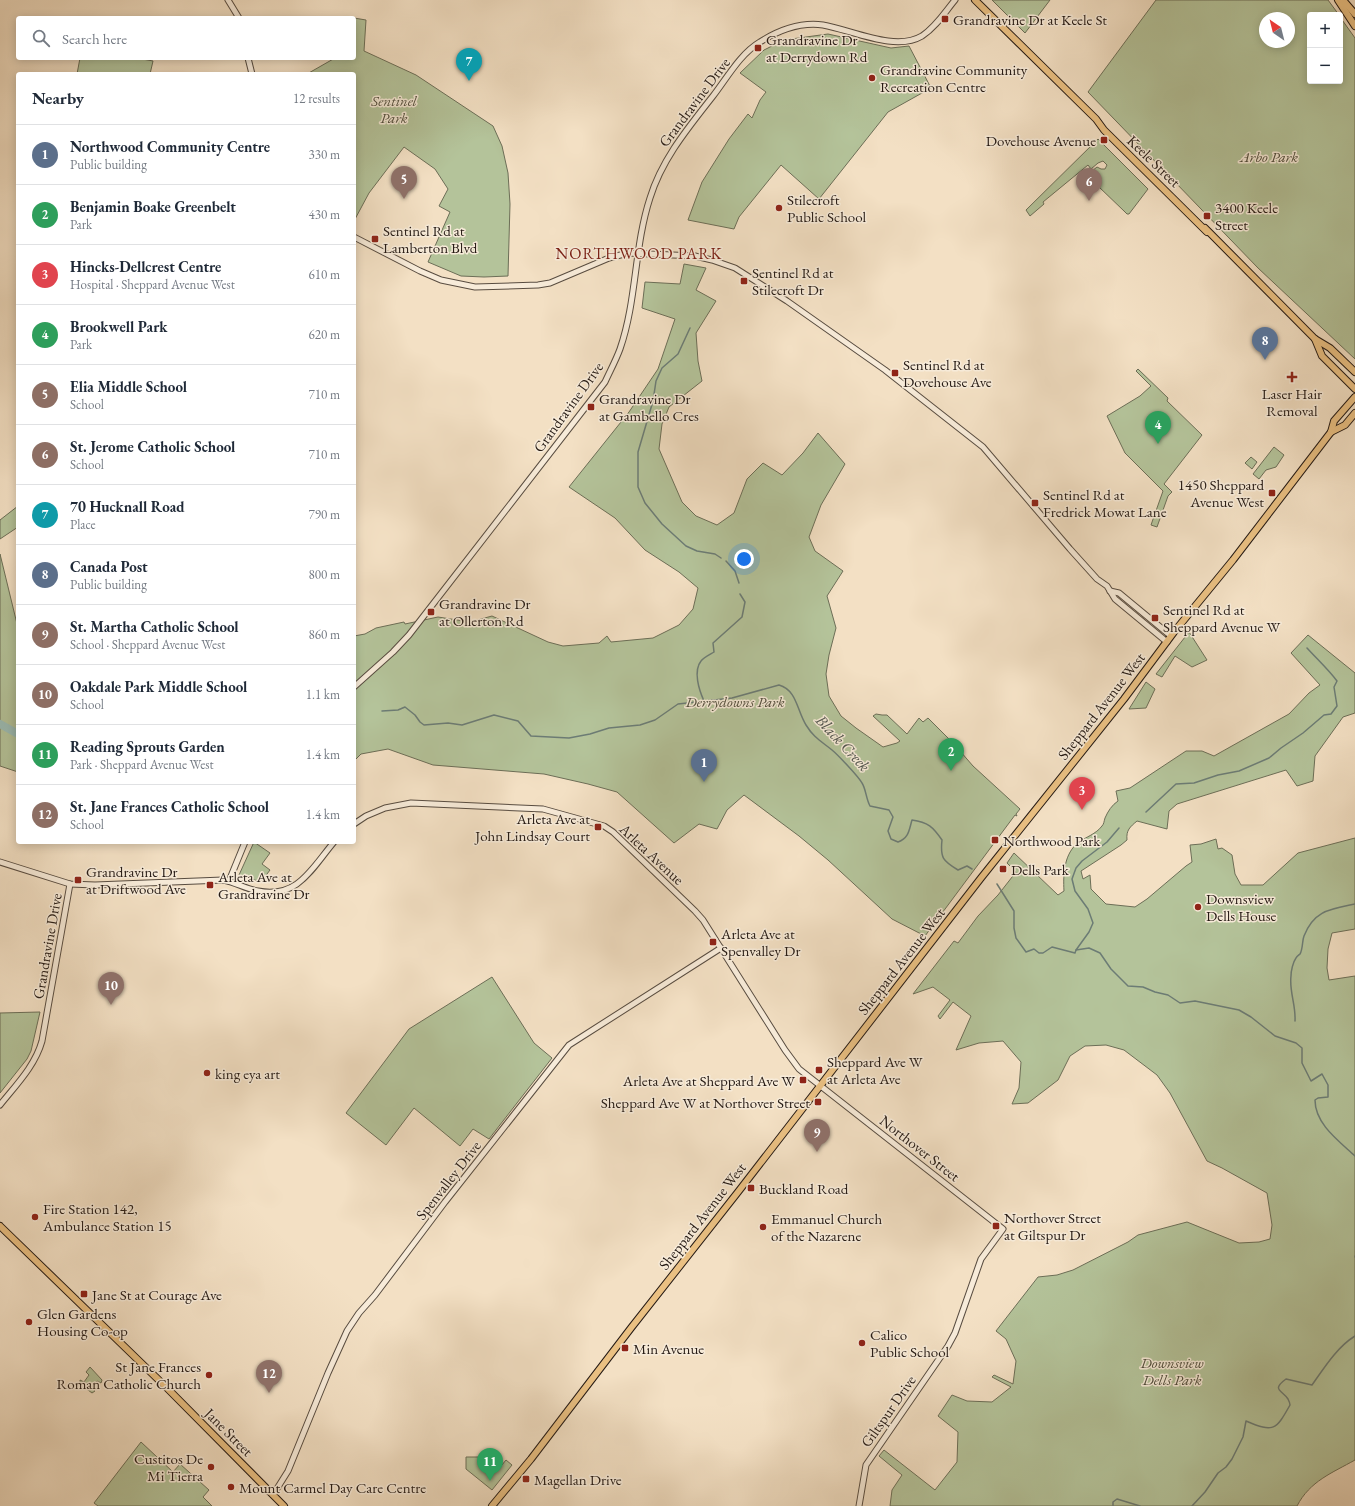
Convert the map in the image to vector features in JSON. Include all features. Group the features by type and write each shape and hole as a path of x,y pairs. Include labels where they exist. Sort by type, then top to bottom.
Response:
{"main road":[{"name":"Keele Street","path":"975,0 1053,76 1096,119 1104,130 1315,339"},
{"path":"1338,0 1355,26"},
{"path":"1343,0 1355,14"},
{"path":"1315,339 1330,348 1355,372"},
{"path":"1315,339 1322,356 1355,389"},
{"name":"Sheppard Avenue West","path":"492,1506 531,1459 981,878 1124,699 1171,636 1233,560 1331,432 1334,421 1355,397"},
{"name":"Sheppard Avenue West","path":"1331,432 1345,425 1355,414"},
{"name":"Jane Street","path":"0,1226 70,1292 284,1506"}],"street":[{"path":"228,0 238,16"},
{"name":"Grandravine Drive","path":"356,684 393,652 414,628 605,382 616,359 625,331 641,234 650,198 657,178 666,160 683,133 744,56 758,43 772,34 804,25 827,26 885,41 895,42 912,40 922,36 931,29 955,0"},
{"path":"248,60 252,72"},
{"path":"356,238 441,280 475,287 542,284 567,276 609,258 628,253 695,256 725,264 749,276 842,338 983,447 1070,549 1098,579 1108,586 1115,599 1167,642"},
{"path":"1110,591 1119,593 1171,636"},
{"name":"Arleta Avenue","path":"356,823 366,816 385,808 411,803 543,809 604,826 613,832 695,910 703,920 790,1056 804,1074 821,1086"},
{"path":"245,844 229,881 271,893 286,890 301,882 332,844"},
{"path":"0,862 70,884"},
{"name":"Grandravine Drive","path":"0,1105 26,1073 36,1058 41,1045 70,884 95,885 229,881"},
{"name":"Spenvalley Drive","path":"273,1495 288,1471 337,1351 351,1325 445,1202 569,1045 721,948"},
{"name":"Northover Street","path":"821,1086 1003,1229"},
{"name":"Giltspur Drive","path":"859,1506 866,1465 948,1346 955,1333 981,1259 1003,1229"}],"green space":[{"path":"992,0 1050,0 1025,33"},
{"name":"Arbo Park","path":"1156,0 1328,0 1337,12 1307,12 1307,84 1343,84 1343,21 1355,38 1355,359 1258,268 1088,92"},
{"name":"Sentinel Park","path":"356,18 366,20 364,51 416,75 493,126 502,146 508,173 510,204 508,276 461,276 428,262 450,212 439,206 448,189 435,169 404,147 369,193 356,217 356,72 310,72 332,60 356,60"},
{"path":"828,34 891,48 909,46 931,88 888,112 819,199 781,165 739,217 734,229 688,220 702,182 729,139 748,114 752,118 760,100 766,92 740,73 764,50 784,40"},
{"path":"80,60 153,61 150,72 77,72"},
{"path":"1098,139 1148,189 1129,214 1127,214 1099,187 1094,179 1097,176 1092,171 1097,167 1105,169 1107,165 1103,161 1091,169 1088,165 1043,202 1044,204 1030,216 1026,210"},
{"name":"Derrydowns Park","path":"684,264 706,268 696,290 716,301 696,333 698,361 702,381 669,407 662,424 659,449 682,502 696,516 717,525 734,513 747,479 763,463 782,475 803,453 818,433 845,464 821,505 809,537 815,551 843,571 827,596 836,628 826,674 829,696 841,716 883,747 900,741 873,716 876,714 887,715 907,734 919,718 923,722 928,718 973,766 1020,809 1016,814 1017,816 1015,815 925,936 892,919 828,860 799,836 744,795 727,810 717,829 699,824 674,843 617,792 588,784 544,774 433,765 388,749 361,754 356,759 356,636 365,634 376,628 438,617 470,622 492,616 548,642 563,646 599,643 607,636 611,642 653,638 679,625 693,609 698,588 679,572 645,550 615,518 569,487 629,412 658,369 675,319 642,308 645,282 680,284"},
{"path":"1138,369 1168,398 1167,401 1202,435 1164,484 1172,492 1168,496 1157,527 1151,525 1163,491 1125,453 1107,416 1140,396 1151,386 1136,371"},
{"path":"1274,447 1284,455 1276,467 1266,470 1259,479 1253,474"},
{"path":"1251,457 1257,462 1252,469 1245,463"},
{"path":"16,508 16,528 0,539 0,520"},
{"path":"0,554 16,620 16,771 0,766"},
{"path":"1189,632 1207,660 1192,667 1175,656 1162,677 1156,674"},
{"name":"Downsview Dells Park","path":"1308,635 1355,673 1355,713 1343,717 1315,756 1313,781 1297,786 1286,770 1177,804 1169,811 1167,829 1137,821 1129,829 1127,840 1081,871 1083,879 1090,875 1091,889 1106,904 1135,907 1192,862 1190,845 1201,844 1216,839 1218,849 1222,848 1232,855 1235,874 1241,885 1263,885 1298,853 1355,838 1355,929 1332,933 1328,949 1327,968 1329,980 1355,976 1355,1460 1322,1478 1308,1490 1297,1506 890,1506 892,1490 902,1475 879,1456 884,1450 935,1490 957,1462 958,1432 938,1416 952,1395 967,1401 992,1402 1011,1387 992,1377 994,1375 1013,1384 1016,1361 1006,1339 996,1331 1038,1277 1057,1275 1073,1270 1128,1242 1138,1235 1187,1222 1239,1243 1259,1242 1270,1239 1272,1225 1267,1193 1207,1161 1170,1093 1157,1075 1124,1050 1106,1045 1085,1046 1070,1056 1058,1080 1028,1103 1012,1104 1019,1088 1021,1062 1003,1041 979,1043 956,1050 971,1016 953,1002 940,1019 938,1016 950,1000 933,987 913,994 954,941 958,943 978,916 998,895 1016,872 1007,863 1014,853 1058,895 1064,891 1064,871 1070,852 1079,842 1100,829 1109,811 1118,801 1116,791 1130,788 1186,751 1202,751 1214,756 1289,714 1309,693 1320,685 1291,653"},
{"path":"1146,682 1155,689 1146,708 1129,709"},
{"path":"253,844 257,844 270,853 262,864 270,870 261,882 239,875"},
{"path":"492,977 534,1043 552,1058 489,1139 473,1129 460,1146 414,1108 386,1145 346,1113 409,1029"},
{"path":"40,1012 31,1051 27,1059 0,1093 0,1013"},
{"path":"90,1367 102,1380 101,1383 97,1381 92,1388 95,1391 92,1393 80,1384 80,1380 84,1382 89,1375 86,1372"},
{"path":"141,1442 173,1472 180,1464 209,1490 203,1497 212,1506 98,1506 94,1503"},
{"path":"466,1457 478,1457 497,1471 506,1460 512,1465 492,1490 466,1469"}],"waterway":[{"path":"690,328 678,354 662,368 656,381 653,401 638,452 638,487 645,503 662,524 686,546 697,551 715,554 721,558"},
{"path":"726,561 735,571 739,583"},
{"path":"704,701 700,692 697,670 701,661 714,652 713,643 742,617 745,602 740,594"},
{"path":"1146,812 1176,784 1194,783 1218,775 1239,771 1269,758 1303,733 1324,715 1331,714 1337,706 1334,687 1337,681 1307,648"},
{"name":"Black Creek","path":"382,711 398,710 405,707 424,725 448,723 462,725 494,715 518,721 531,736 569,738 590,734 609,728 640,725 655,720 678,704 732,698 779,685 790,691 806,725 812,733 835,753 860,780 870,806 889,810 893,817 888,831 891,839 898,842 902,840 908,833 912,820 922,822 933,828 942,840 942,855 949,864 958,870 967,866 972,869"},
{"name":"Black Creek","path":"0,724 16,733"},
{"path":"1076,950 1089,932 1093,923 1088,909 1075,891 1072,879 1076,868 1082,861 1107,842 1119,828"},
{"name":"Black Creek","path":"997,884 1014,911 1014,928 1016,938 1026,952 1034,949 1039,953 1043,953 1052,947 1075,953 1076,950 1089,948 1100,953 1111,969 1128,986 1143,987 1168,995 1180,1003 1195,1001 1239,1010 1251,1017 1275,1036 1296,1043 1302,1048 1302,1063 1311,1081 1322,1074 1328,1085 1328,1097 1318,1098 1315,1100 1319,1117 1335,1138 1355,1156"},
{"path":"1295,1021 1295,1009 1291,987 1291,972 1293,964 1301,952 1303,938 1308,927 1324,912 1338,907 1355,904"},
{"name":"Black Creek","path":"1192,1506 1205,1492 1218,1473 1226,1467 1232,1459 1243,1437 1246,1421 1255,1425 1269,1428 1273,1427 1281,1420 1290,1403 1286,1396 1279,1390 1279,1386 1286,1379 1312,1385 1342,1346 1355,1336"},
{"name":"Black Creek","path":"1113,1506 1113,1502 1117,1499 1140,1506"}],"place":[{"name":"Grandravine Dr at Keele St","path":"945,19"},
{"name":"Grandravine Dr at Derrydown Rd","path":"758,48"},
{"name":"Grandravine Community Recreation Centre","path":"872,78"},
{"name":"70 Hucknall Road","path":"469,81"},
{"name":"Dovehouse Avenue","path":"1104,140"},
{"name":"Elia Middle School","path":"404,199"},
{"name":"St. Jerome Catholic School","path":"1089,201"},
{"name":"Stilecroft Public School","path":"779,208"},
{"name":"3400 Keele Street","path":"1207,216"},
{"name":"Sentinel Rd at Lamberton Blvd","path":"375,239"},
{"name":"Sentinel Rd at Stilecroft Dr","path":"744,281"},
{"name":"Canada Post","path":"1265,360"},
{"name":"Sentinel Rd at Dovehouse Ave","path":"895,373"},
{"name":"Laser Hair Removal","path":"1292,377"},
{"name":"Grandravine Dr at Gambello Cres","path":"591,407"},
{"name":"Brookwell Park","path":"1158,444"},
{"name":"1450 Sheppard Avenue West","path":"1272,493"},
{"name":"Sentinel Rd at Fredrick Mowat Lane","path":"1035,503"},
{"name":"Grandravine Dr at Ollerton Rd","path":"431,612"},
{"name":"Sentinel Rd at Sheppard Avenue W","path":"1155,618"},
{"name":"Benjamin Boake Greenbelt","path":"951,771"},
{"name":"Northwood Community Centre","path":"704,782"},
{"name":"Hincks-Dellcrest Centre","path":"1082,810"},
{"name":"Arleta Ave at John Lindsay Court","path":"598,827"},
{"name":"Northwood Park","path":"995,840"},
{"name":"Dells Park","path":"1003,869"},
{"name":"Grandravine Dr at Driftwood Ave","path":"78,880"},
{"name":"Arleta Ave at Grandravine Dr","path":"210,885"},
{"name":"Downsview Dells House","path":"1198,907"},
{"name":"Arleta Ave at Spenvalley Dr","path":"713,942"},
{"name":"Oakdale Park Middle School","path":"111,1005"},
{"name":"Sheppard Ave W at Arleta Ave","path":"819,1070"},
{"name":"king eya art","path":"207,1073"},
{"name":"Arleta Ave at Sheppard Ave W","path":"803,1080"},
{"name":"Sheppard Ave W at Northover Street","path":"818,1102"},
{"name":"St. Martha Catholic School","path":"817,1152"},
{"name":"Buckland Road","path":"751,1188"},
{"name":"Fire Station 142, Ambulance Station 15","path":"35,1217"},
{"name":"Northover Street at Giltspur Dr","path":"996,1226"},
{"name":"Emmanuel Church of the Nazarene","path":"763,1227"},
{"name":"Jane St at Courage Ave","path":"84,1294"},
{"name":"Glen Gardens Housing Co-op","path":"29,1322"},
{"name":"Calico Public School","path":"862,1343"},
{"name":"Min Avenue","path":"625,1348"},
{"name":"St Jane Frances Roman Catholic Church","path":"209,1375"},
{"name":"St. Jane Frances Catholic School","path":"269,1393"},
{"name":"Custitos De Mi Tierra","path":"211,1467"},
{"name":"Magellan Drive","path":"526,1479"},
{"name":"Reading Sprouts Garden","path":"490,1481"},
{"name":"Mount Carmel Day Care Centre","path":"231,1487"}],"district":[{"name":"NORTHWOOD PARK","path":"639,253"}]}
